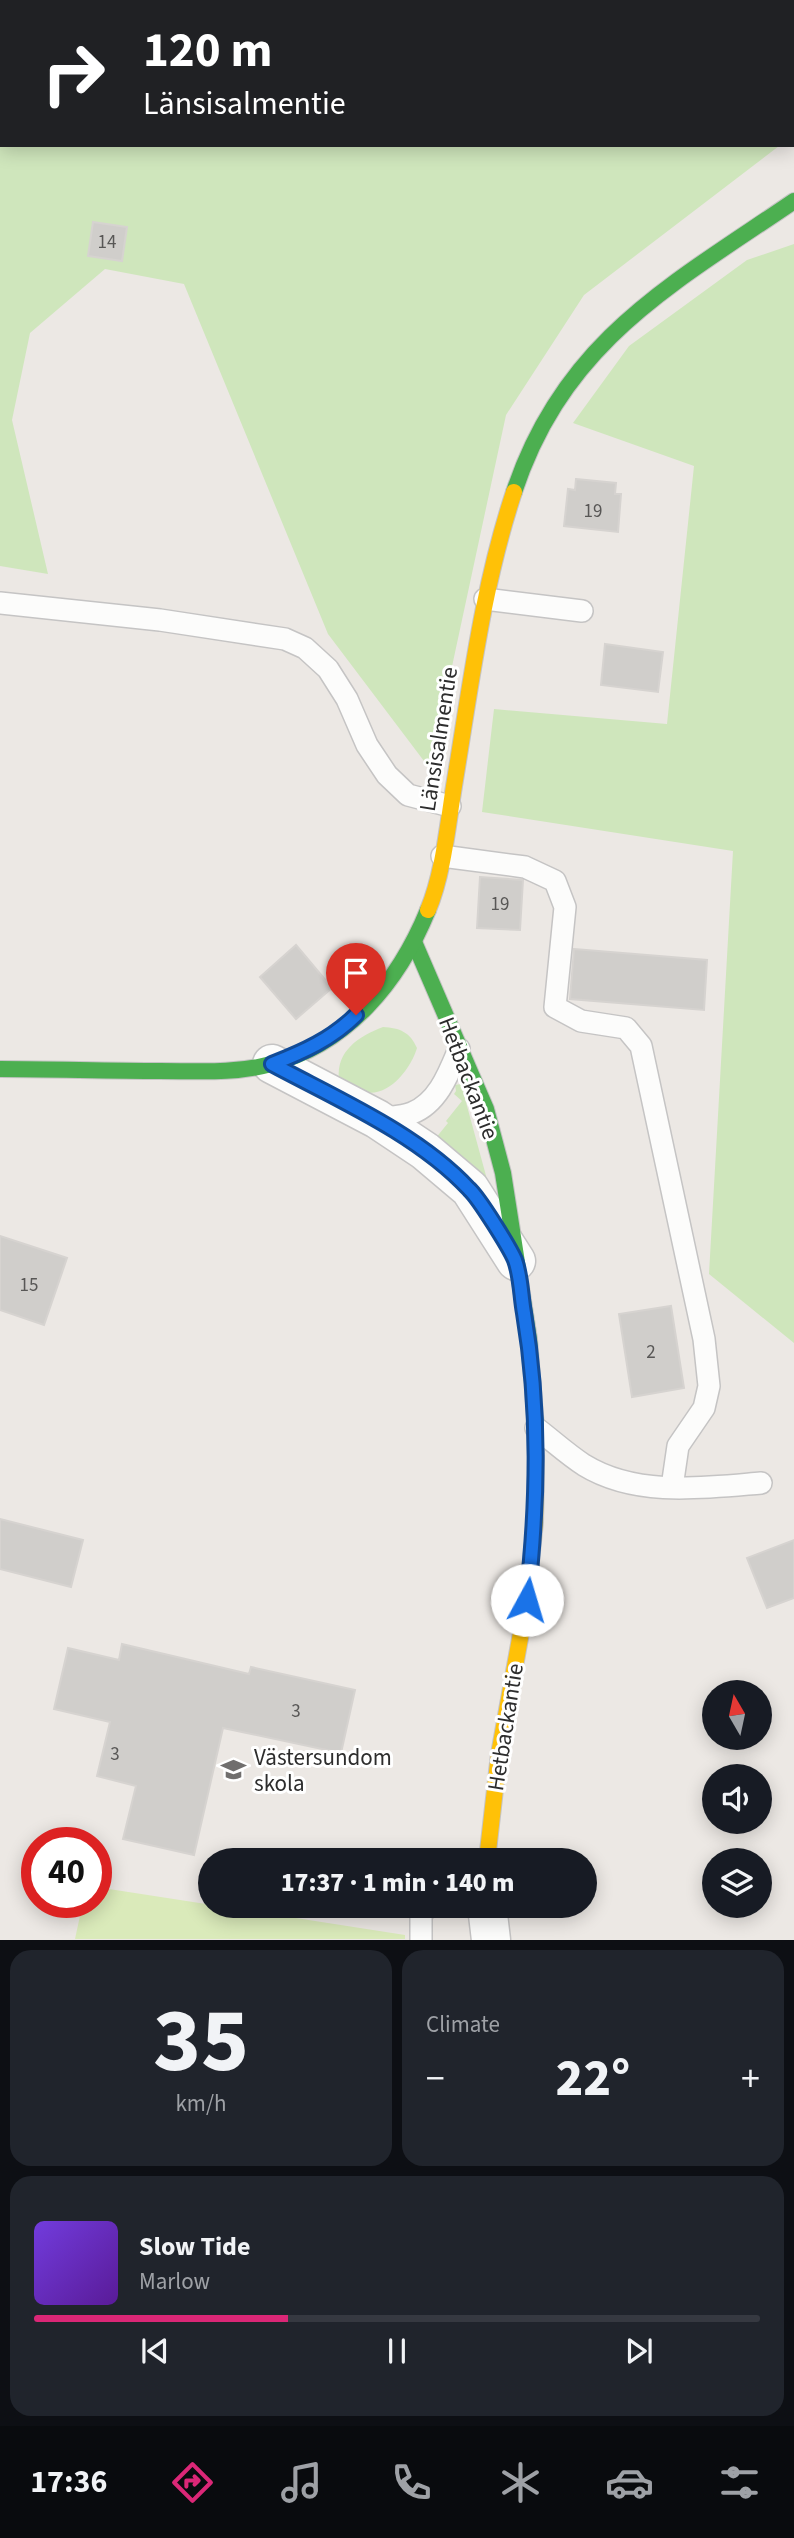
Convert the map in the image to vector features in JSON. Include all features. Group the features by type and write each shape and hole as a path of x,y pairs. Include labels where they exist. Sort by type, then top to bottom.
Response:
{"street":[{"name":"Länsisalmentie","path":"0,1069 203,1072 272,1064 307,1051 343,1029 398,971 433,899 485,599 503,525 523,469 558,396 584,363 646,306 794,201"},
{"name":"Hetbackantie","path":"414,942 486,1109 503,1173 528,1339 536,1428 535,1522 530,1574 499,1754 488,1848"},
{"name":"Hetbackantie","path":"272,1064 377,1119 425,1151 470,1189 516,1261"},
{"path":"488,1918 491,1940"}],"lane":[{"path":"485,599 582,611"},
{"path":"0,603 160,620 285,639 305,648 328,669 347,699 367,745 387,775 408,795 450,806"},
{"path":"442,856 525,867 555,881 565,907 555,1007 581,1021 626,1028 641,1046 704,1339 709,1386 704,1408 678,1446 672,1487"},
{"path":"377,1119 410,1114 425,1106 448,1077 459,1049"},
{"path":"536,1428 585,1465 628,1484 693,1489 761,1483"},
{"path":"421,1918 421,1940"}],"green space":[{"path":"0,147 778,147 584,295 506,415 430,769 328,634 184,284 105,269 30,333 12,420 48,574 0,566"},
{"path":"794,244 794,1343 709,1274 733,851 482,812 494,709 667,724 694,466 573,423 629,346 747,260"},
{"path":"383,1027 404,1032 417,1048 410,1064 398,1080 373,1093 354,1088 339,1079 341,1060 345,1053 358,1040"},
{"path":"461,1084 494,1205 431,1144 462,1101 454,1094 455,1085"},
{"path":"112,1889 198,1903 198,1918 296,1918 405,1935 405,1939 75,1939 80,1918 112,1918"}],"building":[{"path":"93,222 127,227 122,261 88,256"},
{"path":"576,479 616,483 615,494 621,494 618,532 564,526 568,489 575,490"},
{"path":"605,644 663,652 658,692 601,685"},
{"path":"480,877 523,880 520,930 477,928"},
{"path":"296,945 332,988 296,1019 260,977"},
{"path":"574,949 707,960 704,1010 570,999"},
{"path":"0,1236 67,1258 44,1325 0,1310"},
{"path":"671,1306 684,1388 632,1397 619,1314"},
{"path":"0,1519 83,1540 71,1587 0,1569"},
{"path":"794,1540 794,1598 767,1608 747,1558"},
{"path":"122,1644 249,1674 251,1667 355,1690 341,1753 223,1728 194,1855 123,1839 136,1786 97,1776 110,1722 54,1709 68,1648 119,1660"}],"traffic: fast":[{"path":"514,492 535,440 562,395 592,356 627,321 665,290 794,201"},
{"path":"0,1069 230,1071 271,1064 299,1055 347,1025 368,1006 402,961 428,910"},
{"path":"414,942 486,1109 503,1173 529,1339 536,1428 536,1471"}],"traffic: slow":[{"path":"428,910 445,846 486,598 514,492"},
{"path":"488,1848 499,1754 527,1600 535,1522 536,1471"}],"place":[{"name":"Västersundom skola","path":"234,1770"}],"route":[{"path":"356,1015 343,1029 307,1051 272,1064 377,1119 425,1151 470,1189 516,1261 528,1339 536,1428 535,1522 527,1600"}]}
